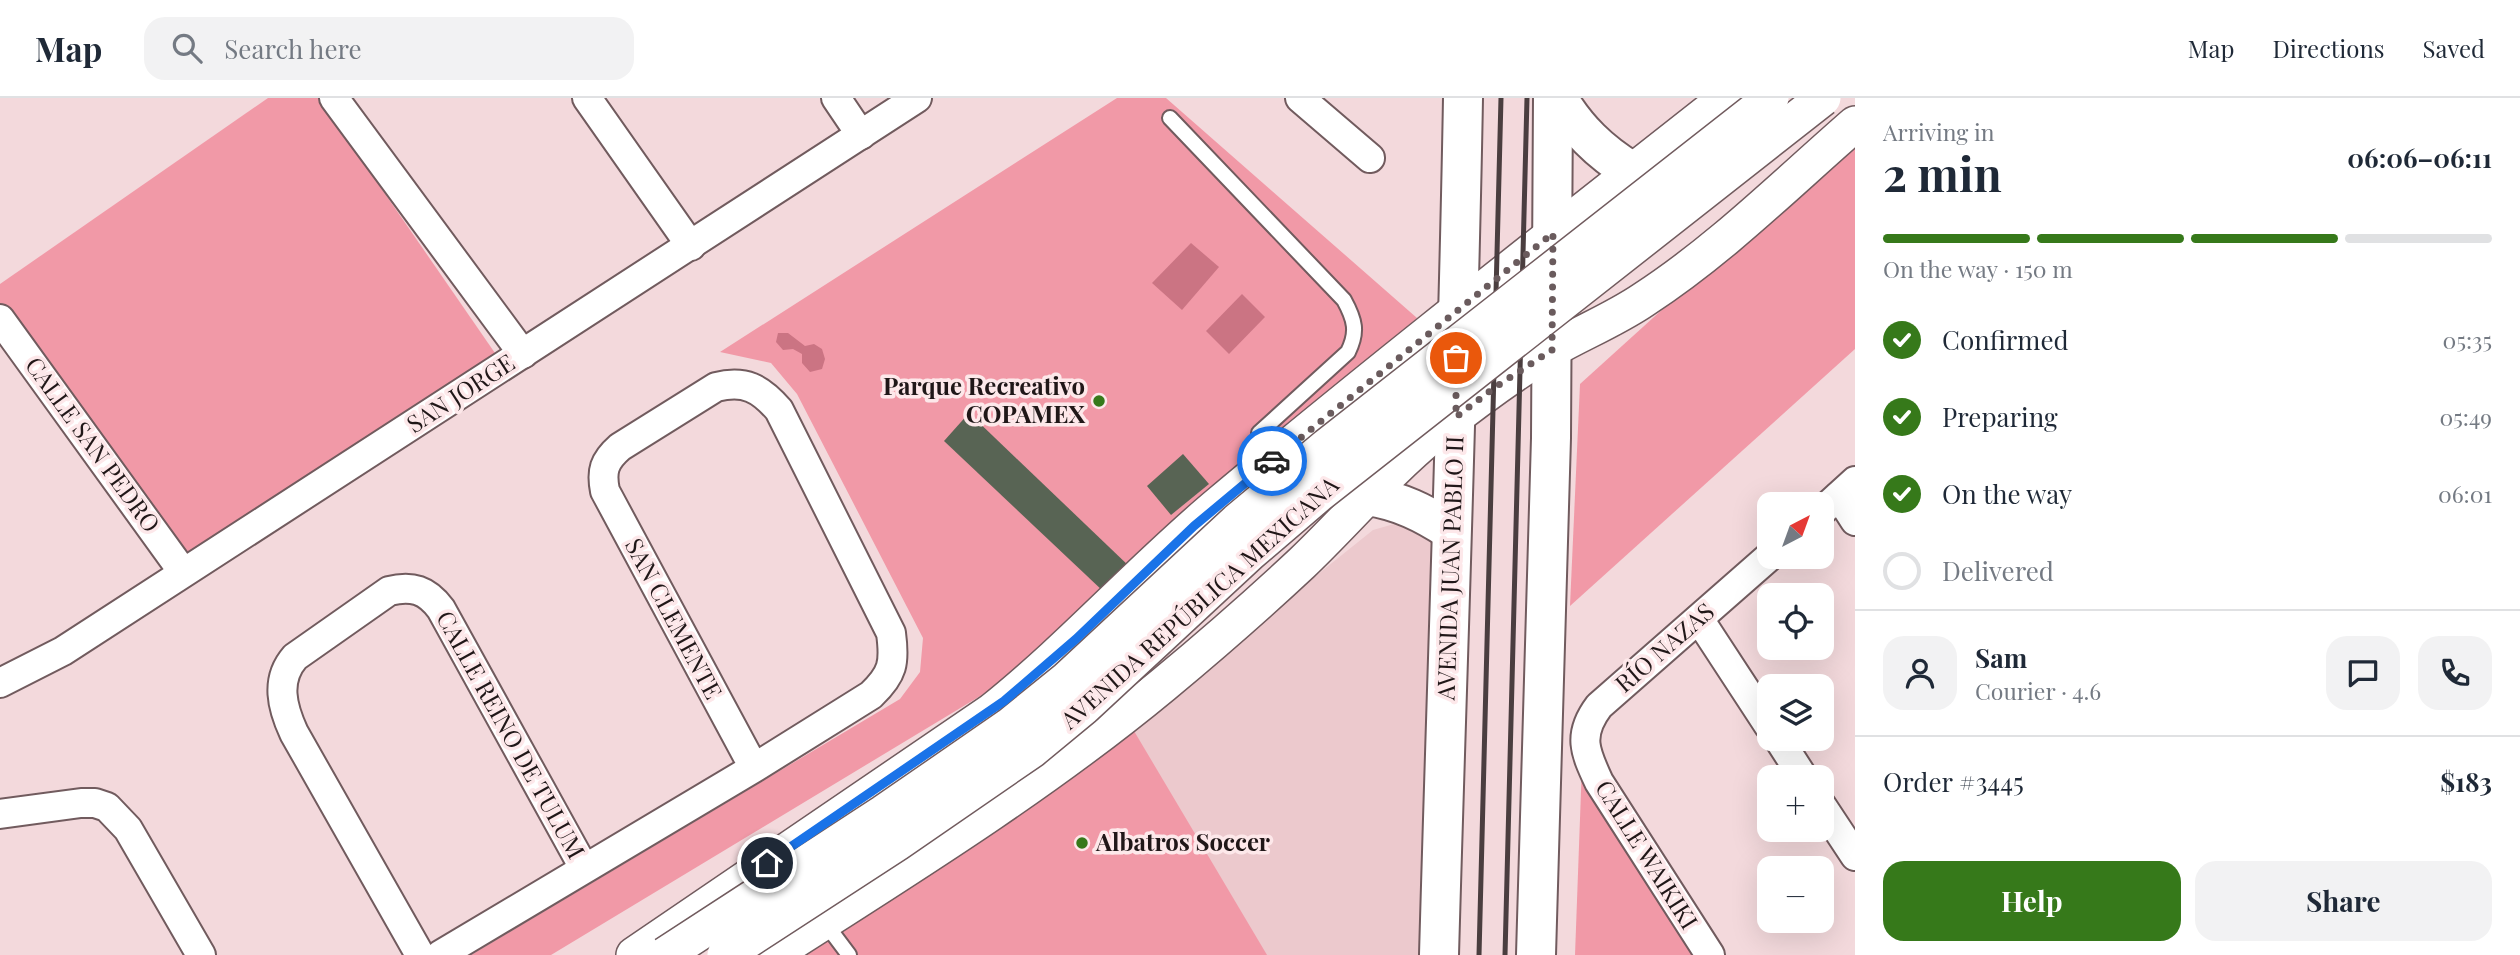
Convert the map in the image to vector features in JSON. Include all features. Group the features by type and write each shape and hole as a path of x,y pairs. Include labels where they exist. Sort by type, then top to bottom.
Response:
{"main road":[{"name":"AVENIDA JUAN PABLO II","path":"1440,955 1463,98"},
{"path":"1536,955 1552,350 1553,98"},
{"path":"1558,98 1571,119 1625,177"},
{"path":"1359,505 1390,500 1412,508 1450,530"}],"street":[{"path":"334,98 523,354"},
{"path":"587,98 691,246"},
{"path":"836,98 861,135"},
{"name":"SAN JORGE","path":"0,683 63,651 917,98"},
{"path":"1300,98 1370,158"},
{"path":"634,955 1000,704 1068,646 1194,526 1282,452 1553,233 1726,98"},
{"name":"AVENIDA REPÚBLICA MEXICANA","path":"665,955 883,813 1009,726 1067,679 1237,521 1326,446 1771,98"},
{"name":"AVENIDA REPÚBLICA MEXICANA","path":"725,955 897,843 1032,750 1084,708 1250,552 1319,494 1823,98"},
{"name":"AVENIDA REPÚBLICA MEXICANA","path":"772,955 1012,799 1105,732 1302,563 1409,455 1494,388 1552,350 1642,301 1709,251 1855,124"},
{"path":"1625,177 1632,208 1657,234 1678,244 1709,251"},
{"name":"CALLE SAN PEDRO","path":"0,319 183,572"},
{"name":"SAN CLEMENTE","path":"731,384 746,385 759,391 779,410 891,633 894,655 885,682 871,695 754,768 605,491 603,477 604,466 620,447 716,387 731,384"},
{"path":"1282,452 1307,450 1327,464 1359,505"},
{"path":"1838,496 1855,521"},
{"name":"RÍO NAZAS","path":"1586,752 1584,735 1588,720 1599,706 1757,568"},
{"name":"CALLE REINO DE TULUM","path":"421,955 295,733 285,713 282,694 282,678 295,657 389,591 403,587 416,589 432,597 441,609 584,868"},
{"path":"1699,619 1757,708"},
{"name":"CALLE WAIKIKI","path":"1586,752 1599,782 1710,955"},
{"path":"440,955 754,768"},
{"path":"0,814 81,803 95,803 107,807 128,829 201,955"},
{"path":"1834,824 1855,856"}],"lane":[{"path":"1170,118 1344,300 1352,314 1356,328 1354,341 1348,352 1259,433 1261,447 1282,452"},
{"path":"824,922 849,955"}],"shaded area":[{"path":"268,98 319,98 497,356 190,558 0,303 0,284"},
{"name":"Parque Recreativo COPAMEX","path":"1117,98 1166,98 1417,318 1026,660 1030,666 551,955 471,955 900,699 920,672 923,638 797,394 771,363 720,352"},
{"path":"1855,135 1855,349 1570,606 1580,384"},
{"path":"1191,243 1219,267 1182,310 1152,283"},
{"path":"1242,294 1265,317 1229,354 1206,331"},
{"path":"778,333 788,333 805,346 814,344 822,349 825,359 822,369 810,372 802,363 802,354 793,349 783,350 776,342"},
{"path":"1408,520 1431,540 1419,955 773,955 1179,686 1373,530"},
{"name":"Albatros Soccer","path":"1134,731 1267,955 793,955"},
{"path":"1582,764 1699,955 1575,955"}],"building":[{"path":"969,413 1131,568 1104,592 944,441"},
{"path":"1183,454 1209,484 1171,515 1147,486"}],"railway":[{"path":"1479,955 1501,98"},
{"path":"1505,955 1527,98"}],"way so far":[{"path":"1272,461 1553,233 1552,350 1456,417 1456,358"}],"place":[{"name":"Parque Recreativo COPAMEX","path":"1099,401"},
{"name":"Albatros Soccer","path":"1082,843"}],"route":[{"path":"767,863 992,711 1076,639 1194,526 1272,461"}]}
